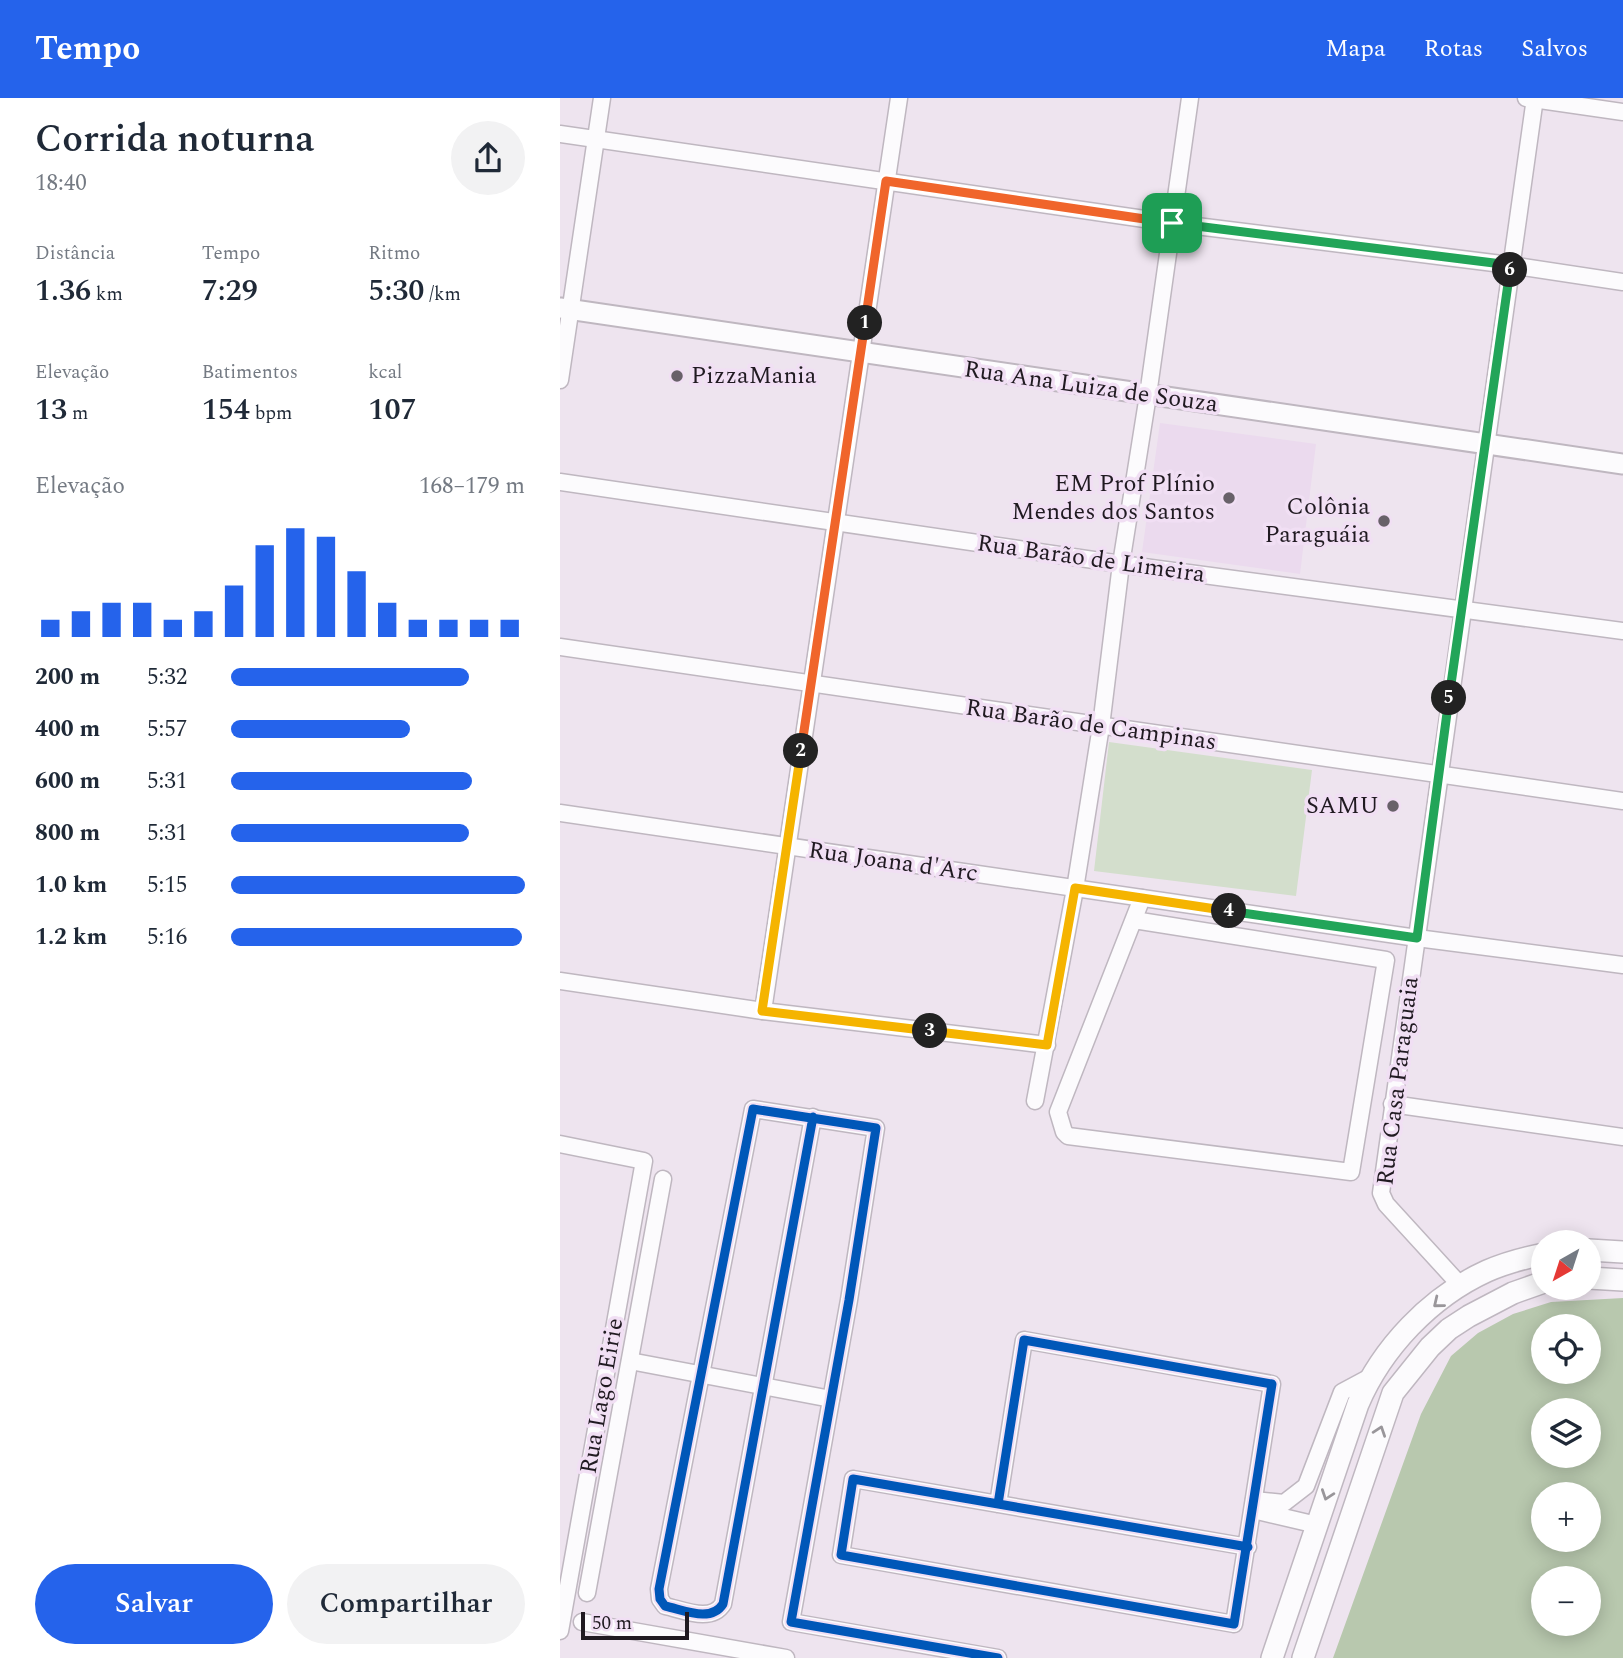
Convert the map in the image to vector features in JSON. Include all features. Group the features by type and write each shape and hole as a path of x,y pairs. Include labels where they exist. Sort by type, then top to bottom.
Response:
{"main road":[{"path":"1601,1251 1623,1252"},
{"path":"1272,1658 1358,1404 1370,1377 1389,1349 1438,1302 1487,1271 1531,1258"},
{"path":"1601,1279 1623,1280"},
{"path":"1303,1658 1394,1393 1430,1347 1449,1329 1513,1293 1531,1287"},
{"path":"1300,1574 1328,1584"}],"street":[{"path":"560,380 565,309 602,98"},
{"path":"762,1011 789,847 810,684 899,98"},
{"path":"1034,1101 1047,1045 1101,726 1121,564 1149,395 1190,98"},
{"path":"1532,98 1623,112"},
{"name":"Rua Casa Paraguaia","path":"1461,1286 1386,1205 1381,1193 1532,98"},
{"path":"560,134 1172,223 1510,265 1623,282"},
{"name":"Rua Ana Luiza de Souza","path":"565,309 1623,464"},
{"name":"Rua Barão de Limeira","path":"560,482 1121,564 1623,631"},
{"name":"Rua Barão de Campinas","path":"560,647 1623,801"},
{"name":"Rua Joana d'Arc","path":"560,813 1417,938 1623,965"},
{"path":"1134,920 1386,960 1351,1172 1068,1136 1064,1132 1058,1112 1142,898"},
{"path":"560,981 762,1011 1047,1045"},
{"path":"1392,1104 1623,1137"},
{"path":"813,1117 723,1604 719,1611 707,1615 665,1606 660,1599 659,1590 753,1109 813,1117 876,1128 849,1300 791,1622 998,1658"},
{"name":"Rua Lago Eirie","path":"560,1144 645,1161 560,1628"},
{"path":"587,1593 663,1179"},
{"path":"998,1504 1024,1340 1272,1384 1248,1547 1234,1624 841,1555 853,1479 998,1504 1248,1547"},
{"path":"630,1361 831,1399"},
{"path":"1254,1505 1284,1503 1306,1486 1342,1392 1370,1377"},
{"path":"1254,1505 1317,1525"},
{"path":"582,1622 709,1651 786,1658"}],"shaded area":[{"name":"EM Prof Plínio Mendes dos Santos","path":"1160,423 1316,444 1300,574 1142,552"}],"green space":[{"path":"1109,742 1312,770 1296,896 1094,871"},
{"path":"1623,1298 1623,1658 1333,1658 1421,1414 1451,1356 1478,1333 1513,1314 1551,1302"}],"cycle path":[{"path":"813,1117 723,1604 712,1613 697,1614 665,1606 660,1599 659,1589 753,1109 876,1128 849,1300 791,1622 998,1658"},
{"path":"998,1504 1024,1340 1272,1384 1234,1624 841,1555 853,1479 1248,1547"}],"place":[{"name":"PizzaMania","path":"677,376"},
{"name":"EM Prof Plínio Mendes dos Santos","path":"1229,498"},
{"name":"Colônia Paraguáia","path":"1384,521"},
{"name":"SAMU","path":"1393,806"}],"route":[{"path":"886,181 1172,223 1510,265 1417,938 1075,888 1047,1045 762,1011 789,847 810,684 886,181"}]}
